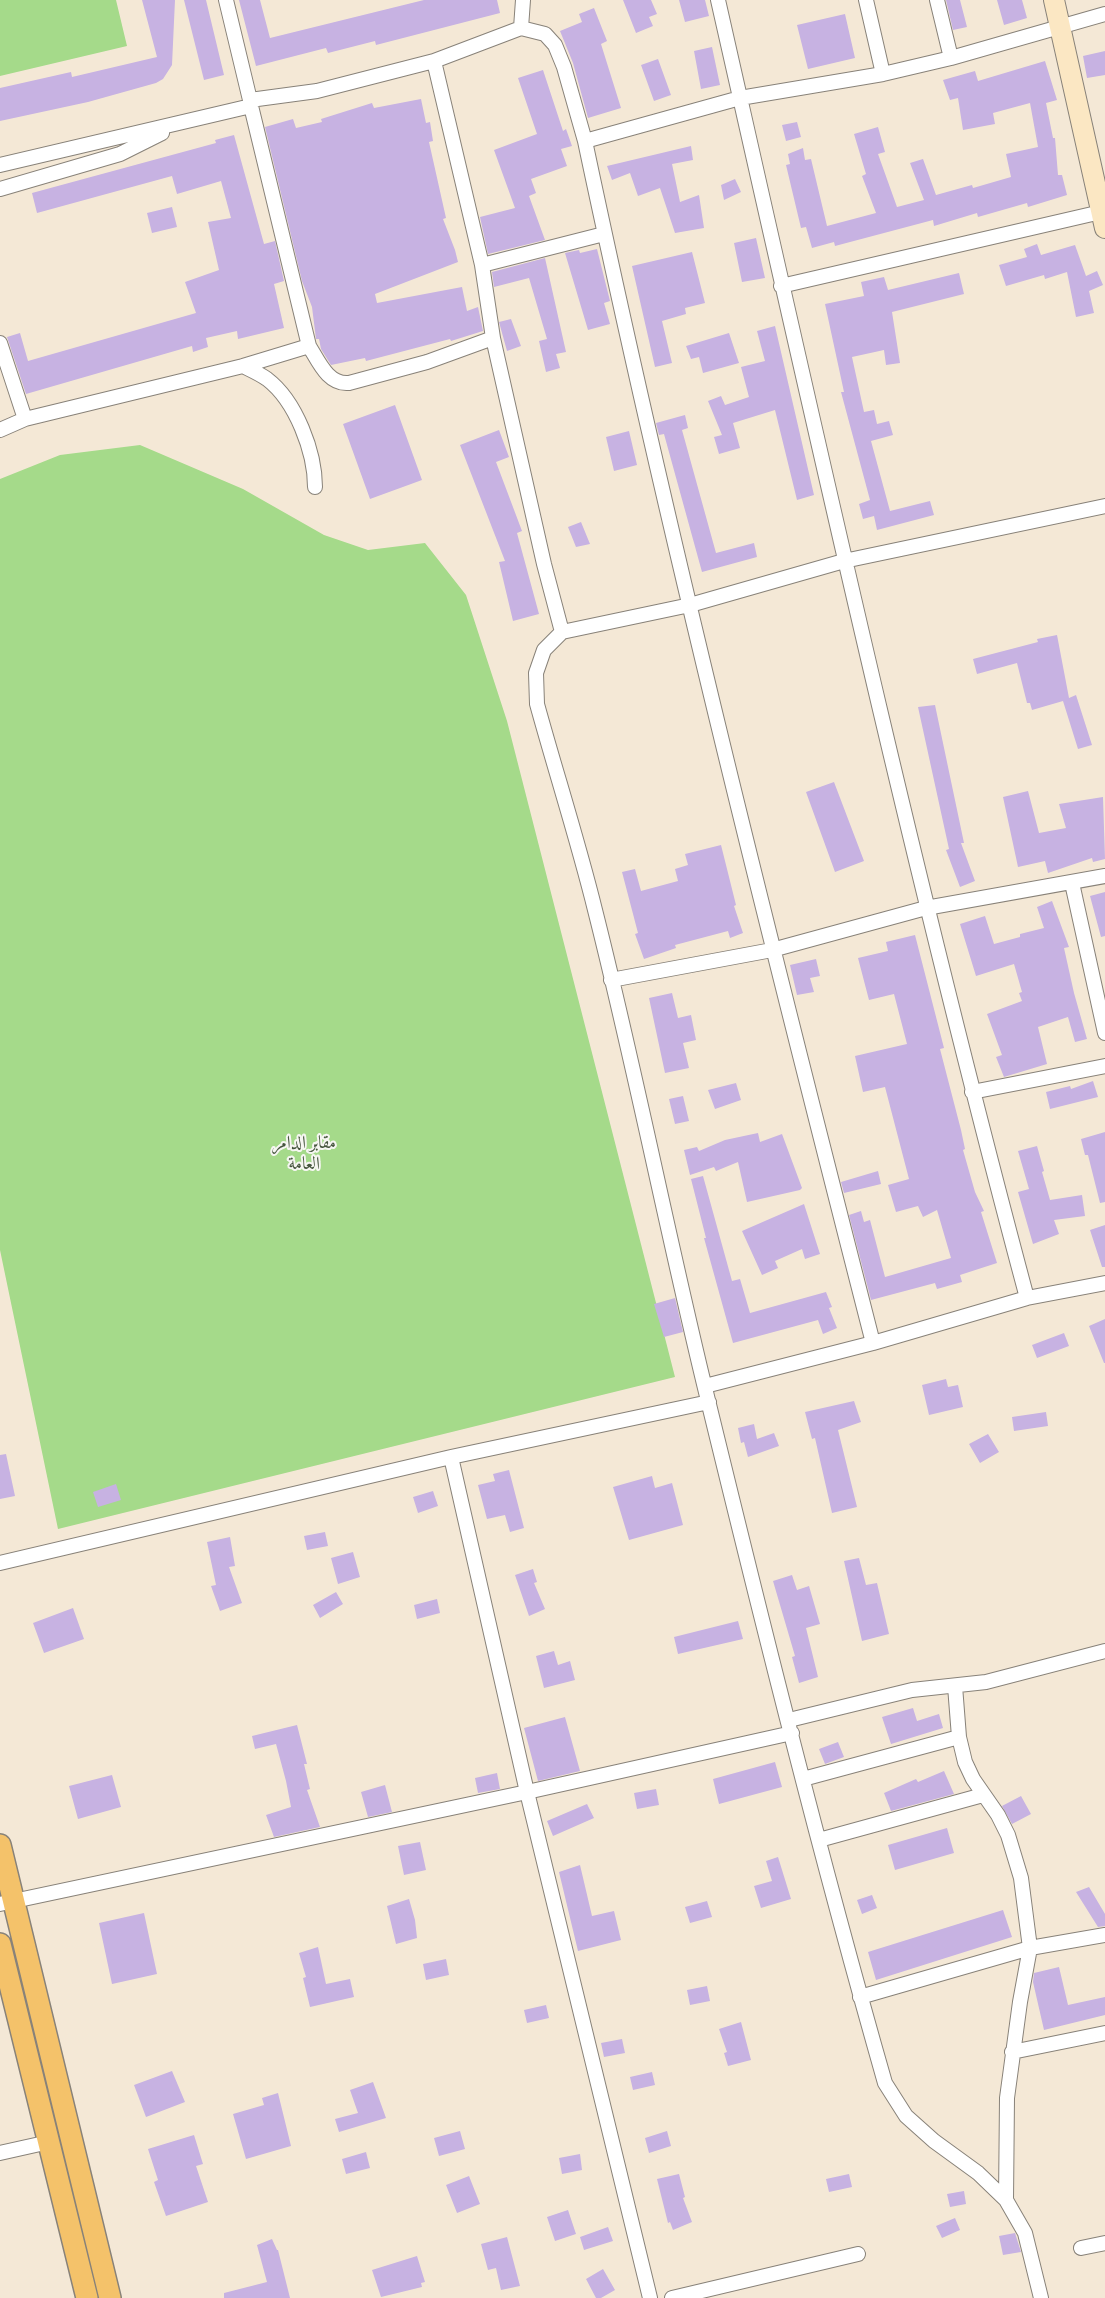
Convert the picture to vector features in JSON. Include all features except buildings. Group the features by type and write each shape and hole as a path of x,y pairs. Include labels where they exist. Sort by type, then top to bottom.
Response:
{"main road":[{"path":"0,1845 6,1902 110,2298"},
{"path":"0,1944 87,2298"}],"street":[{"path":"226,0 309,346 331,378 342,384 427,362 493,338"},
{"path":"520,28 523,0"},
{"path":"718,0 844,561 926,908 1026,1298"},
{"path":"866,0 883,74"},
{"path":"937,0 950,58"},
{"path":"782,286 1103,220 1054,0"},
{"path":"585,141 740,98 883,74 950,58 1060,25 1105,14"},
{"path":"0,165 183,122 250,103 316,91 434,61 520,28 545,34 555,45 564,67 585,141 604,234 772,950 873,1343"},
{"path":"434,61 482,265 493,338 544,564 562,632"},
{"path":"0,189 120,154 183,122"},
{"path":"482,265 604,234"},
{"path":"0,343 25,419"},
{"path":"0,430 25,419 243,366 309,346"},
{"path":"243,366 267,379 289,406 311,450 315,487"},
{"path":"1042,2298 1025,2233 1006,2200 978,2173 934,2141 906,2116 885,2083 860,1997 803,1779 705,1386 642,1105 594,908 537,704 536,673 544,650 562,632 690,605 844,561 1105,506"},
{"path":"611,980 772,950 926,908 1105,876"},
{"path":"1072,883 1105,1033"},
{"path":"972,1092 1105,1066"},
{"path":"705,1386 873,1343 1026,1298 1105,1283"},
{"path":"0,1563 451,1458 709,1402"},
{"path":"451,1458 527,1792 650,2298"},
{"path":"6,1902 527,1792 790,1727 912,1690 986,1682 1105,1651"},
{"path":"955,1686 959,1737 965,1762 983,1795 998,1815 1008,1835 1021,1878 1030,1948 1012,2052 1007,2098 1006,2200"},
{"path":"803,1779 959,1737"},
{"path":"819,1840 983,1795"},
{"path":"860,1997 1030,1948 1105,1935"},
{"path":"1012,2052 1105,2033"},
{"path":"0,2153 49,2142"},
{"path":"1081,2248 1105,2243"},
{"path":"672,2298 858,2254"}],"green space":[{"path":"0,0 116,0 127,46 0,76"},
{"name":"مقابر الدامر العامة","path":"140,445 243,489 324,535 368,550 425,543 466,595 507,721 675,1377 58,1529 0,1250 0,479 60,455"}]}
